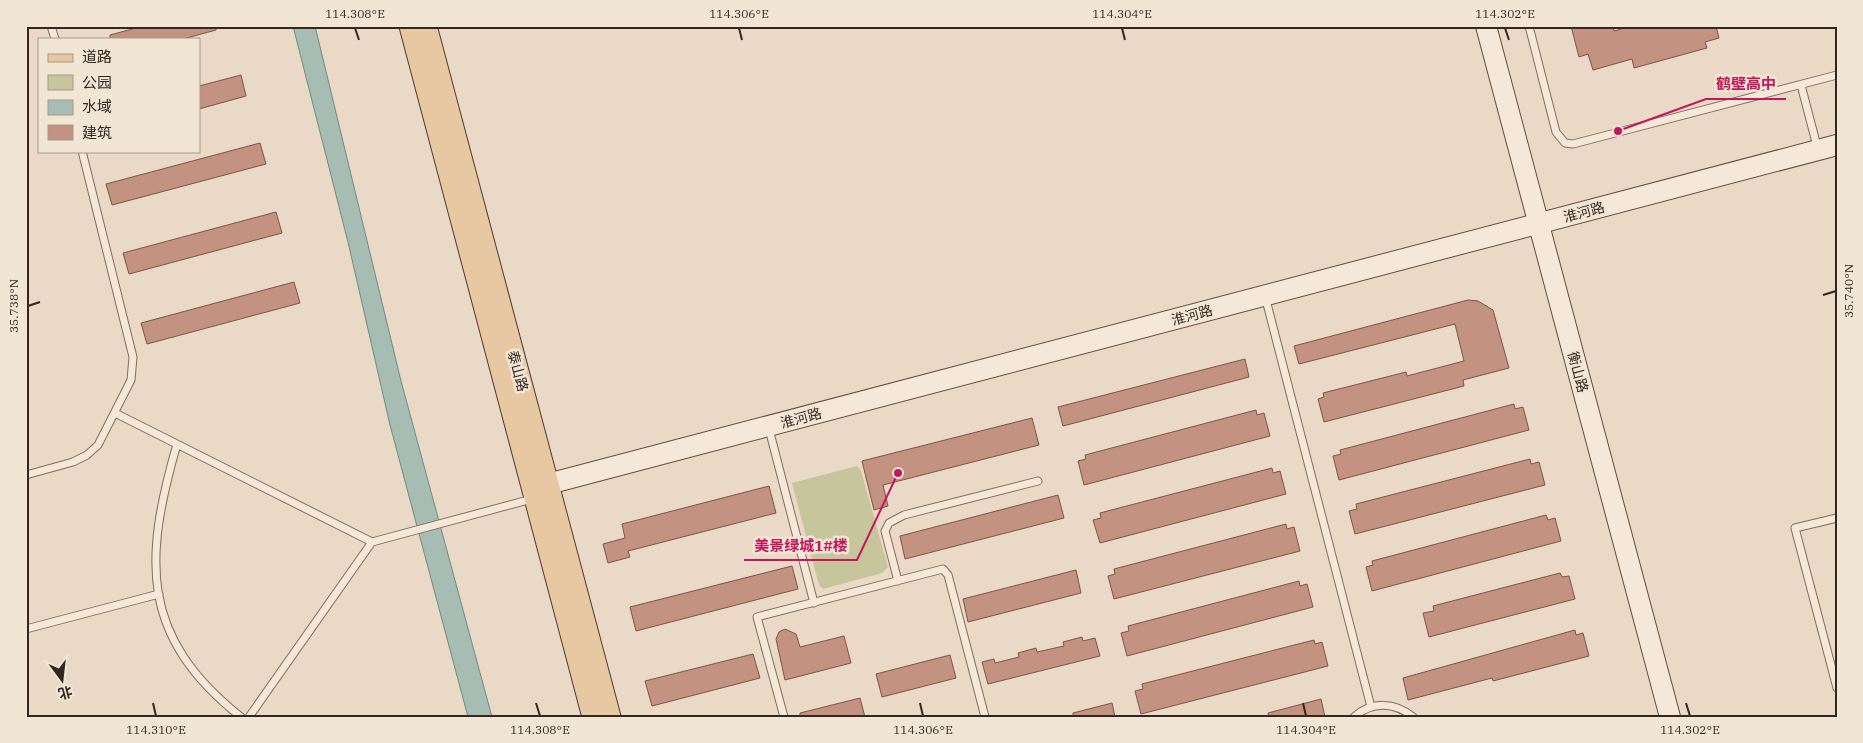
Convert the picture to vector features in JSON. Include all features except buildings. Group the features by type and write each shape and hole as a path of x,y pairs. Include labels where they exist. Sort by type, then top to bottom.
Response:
{"main road":[{"name":"泰山路","path":"410,26 541,491 610,717"},
{"name":"泰山路","path":"426,26 541,491 593,717"}],"street":[{"name":"衡山路","path":"1472,26 1532,225 1670,717"},
{"name":"衡山路","path":"1486,26 1532,225 1656,717"},
{"name":"淮河路","path":"541,491 768,426 1827,148"}],"lane":[{"path":"1528,26 1556,132 1565,143 1573,144 1837,75"},
{"path":"1800,85 1827,148"},
{"path":"26,475 58,467 87,455 98,445 131,380 133,357 82,152"},
{"path":"1265,296 1371,707"},
{"path":"115,413 372,542"},
{"path":"768,426 814,602"},
{"path":"177,444 158,517 154,552 159,594 163,611 182,655 216,697 241,717"},
{"path":"898,581 885,531 889,523 904,515 1038,481"},
{"path":"249,717 372,542 541,491"},
{"path":"1837,518 1795,528 1837,688"},
{"path":"784,717 757,618 943,569 948,575 985,717"},
{"path":"26,629 159,594"},
{"path":"1354,717 1371,707 1395,706 1413,717"}],"green space":[{"path":"857,466 861,471 888,567 882,573 823,589 819,585 792,483"}],"water":[{"path":"293,26 315,26 401,381 492,717 468,717 390,425 348,242"}],"place":[{"name":"鹤壁高中","path":"1618,131"},
{"name":"美景绿城1#楼","path":"898,473"}]}
